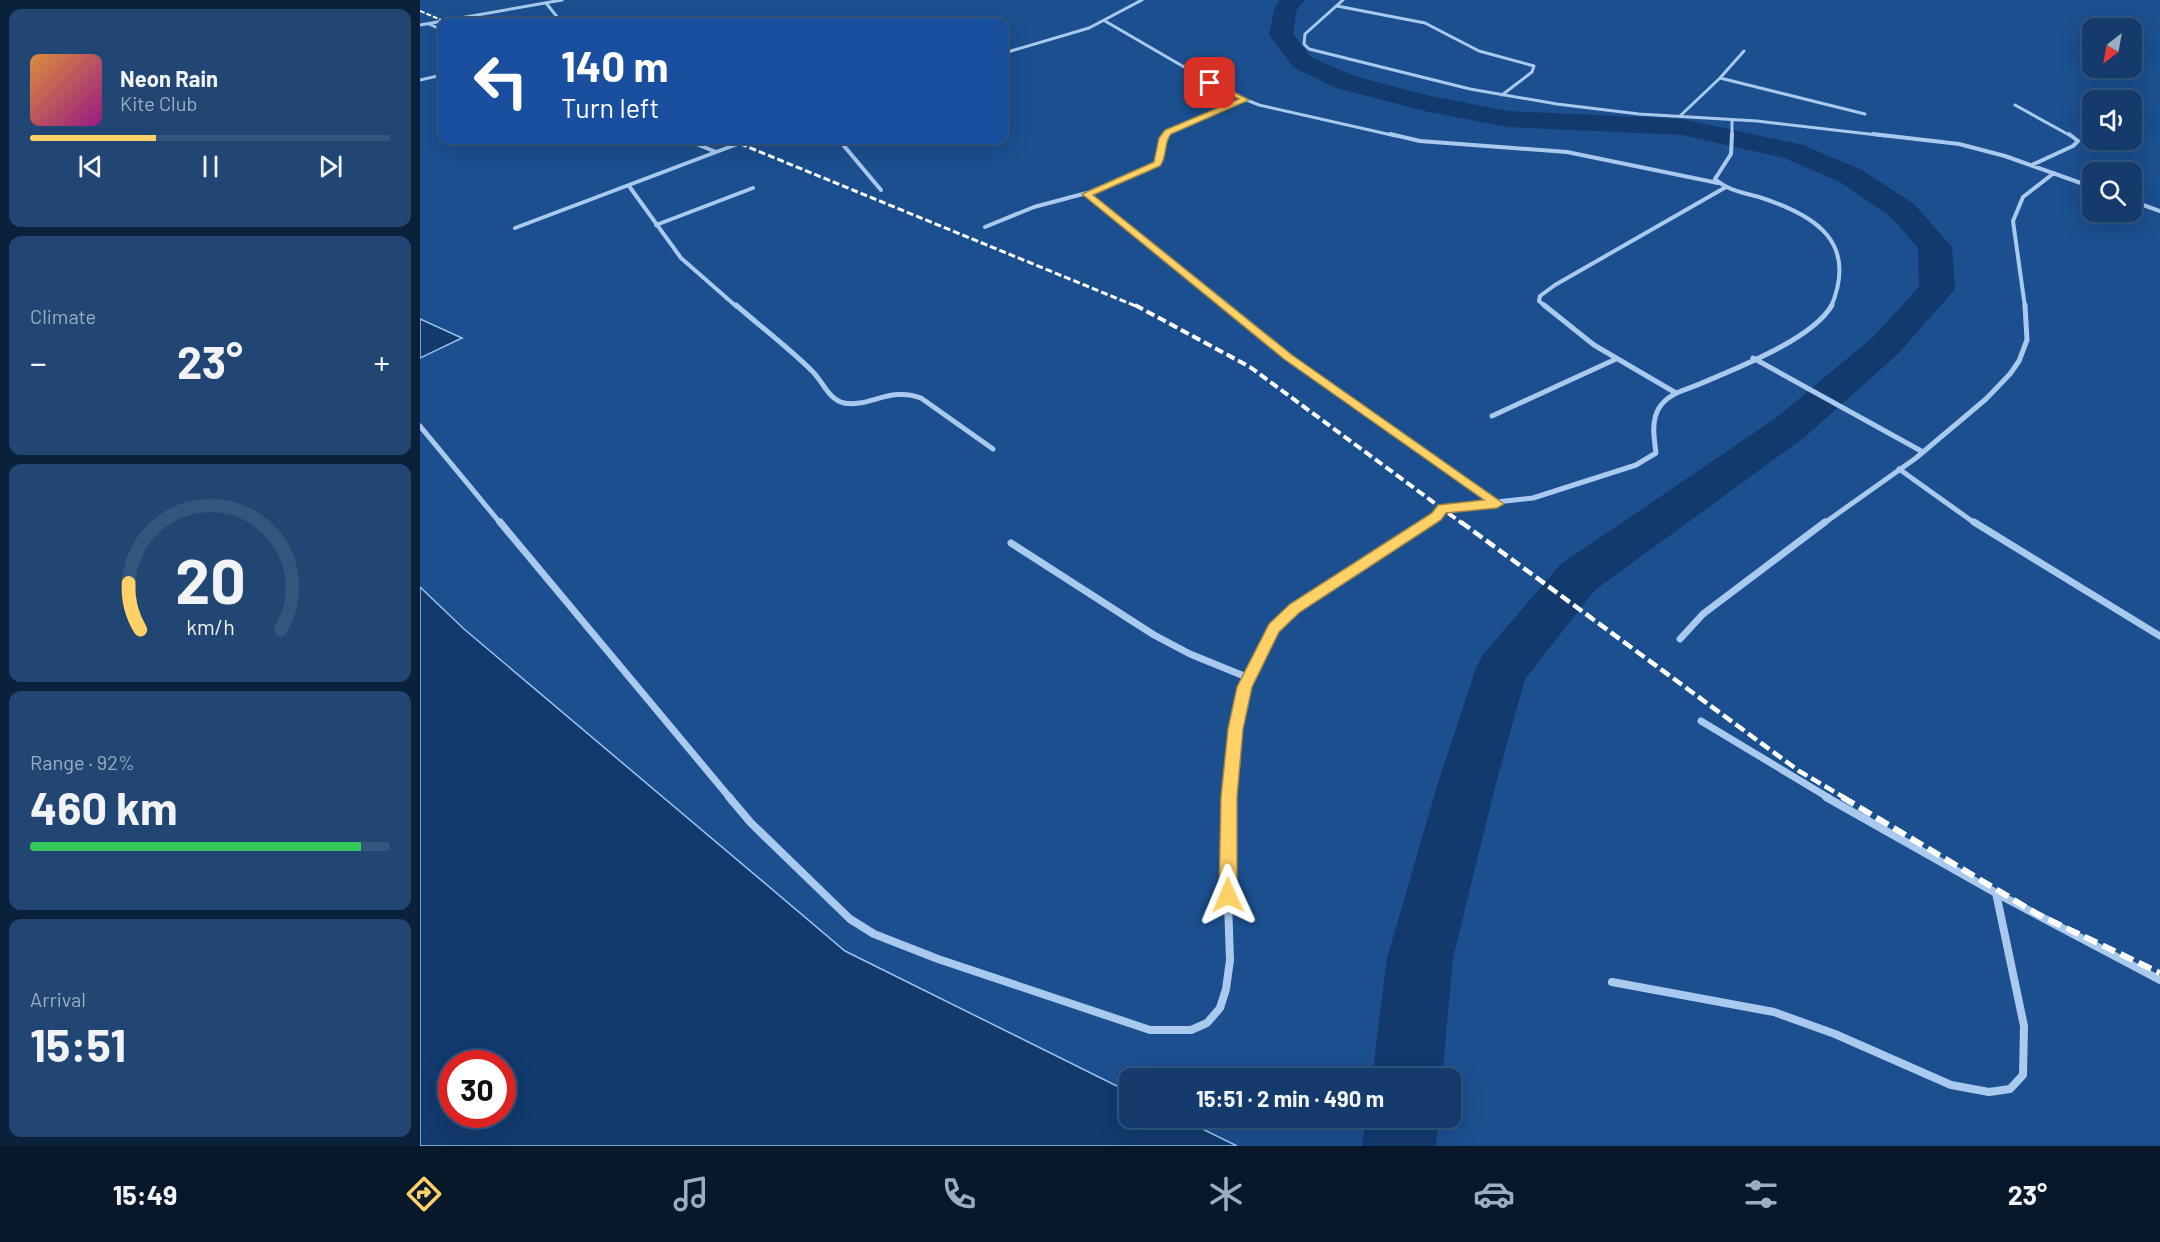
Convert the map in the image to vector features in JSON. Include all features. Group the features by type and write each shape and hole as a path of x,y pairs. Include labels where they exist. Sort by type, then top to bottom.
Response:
{"street":[{"path":"462,18 562,0"},
{"path":"1008,53 1105,21 1142,0"},
{"path":"1343,0 1305,34 1304,44 1309,49 1502,95 1557,104 1959,144 1981,148 2082,183"},
{"path":"546,3 558,18"},
{"path":"1336,6 1425,23 1479,51 1534,66 1533,72 1502,95"},
{"path":"420,426 751,823 850,919 874,934 938,958 1150,1030 1191,1030 1207,1023 1220,1008 1226,989 1230,960 1227,873 1229,797 1235,729 1249,678 1274,628 1295,608 1437,517 1442,508 1497,504 1533,498 1636,465 1651,458 1656,453 1653,426 1655,414 1664,401 1676,393 1704,383 1813,327 1832,307 1841,262 1837,248 1828,236 1804,216 1718,183 1567,152 1420,141 1282,110 1245,100 1177,64 1105,21"},
{"path":"420,25 438,22"},
{"path":"429,24 438,28"},
{"path":"1680,116 1720,78 1744,51"},
{"path":"420,80 438,76"},
{"path":"1720,78 1865,114"},
{"path":"985,227 1034,207 1087,194 1157,164 1160,161 1163,138 1168,132 1245,100"},
{"path":"2015,105 2078,141 2073,147 2032,165"},
{"path":"1718,183 1715,179 1731,154 1732,120"},
{"path":"697,144 716,152"},
{"path":"514,228 737,144"},
{"path":"842,144 881,190"},
{"path":"1680,639 1704,614 1841,510 1923,452 1986,399 2010,374 2019,361 2027,340 2027,320 2013,221 2023,197 2054,173"},
{"path":"629,186 681,258 813,372 836,401 848,404 896,394 911,394 993,449"},
{"path":"1676,393 1616,359 1545,307 1539,301 1540,296 1555,285 1726,187"},
{"path":"656,225 753,188"},
{"path":"1087,194 1288,357 1497,504"},
{"path":"2142,205 2160,211"},
{"path":"1753,358 1923,452"},
{"path":"1492,416 1616,359"},
{"path":"1899,469 1992,535 2160,636"},
{"path":"1011,543 1154,635 1190,654 1249,678"},
{"path":"1701,721 1802,783 1996,894 2160,980"},
{"path":"1612,982 1774,1012 1835,1034 1951,1085 1989,1092 2010,1089 2023,1075 2024,1026 1996,894"}],"water":[{"path":"420,319 462,338 420,358"},
{"path":"420,587 464,629 845,951 1119,1087 1119,1128 1200,1128 1237,1146 420,1146"}],"waterway":[{"path":"1294,0 1286,7 1281,34 1302,62 1345,82 1429,104 1508,119 1682,127 1793,151 1851,176 1903,211 1935,247 1937,289 1886,345 1791,427 1578,577 1501,671 1467,783 1420,958 1408,1068"},
{"path":"1399,1146 1401,1128"}],"railway":[{"path":"420,11 438,19"},
{"path":"741,144 1138,307"},
{"path":"1135,305 1250,367 1463,524"},
{"path":"1461,522 1799,771 1845,798"},
{"path":"1842,797 2039,915 2160,973"}],"route":[{"path":"1210,83 1245,100 1168,132 1163,138 1160,161 1157,164 1122,181 1087,194 1288,357 1497,504 1442,508 1437,517 1295,608 1274,628 1245,687 1235,729 1229,797 1228,895"}]}
